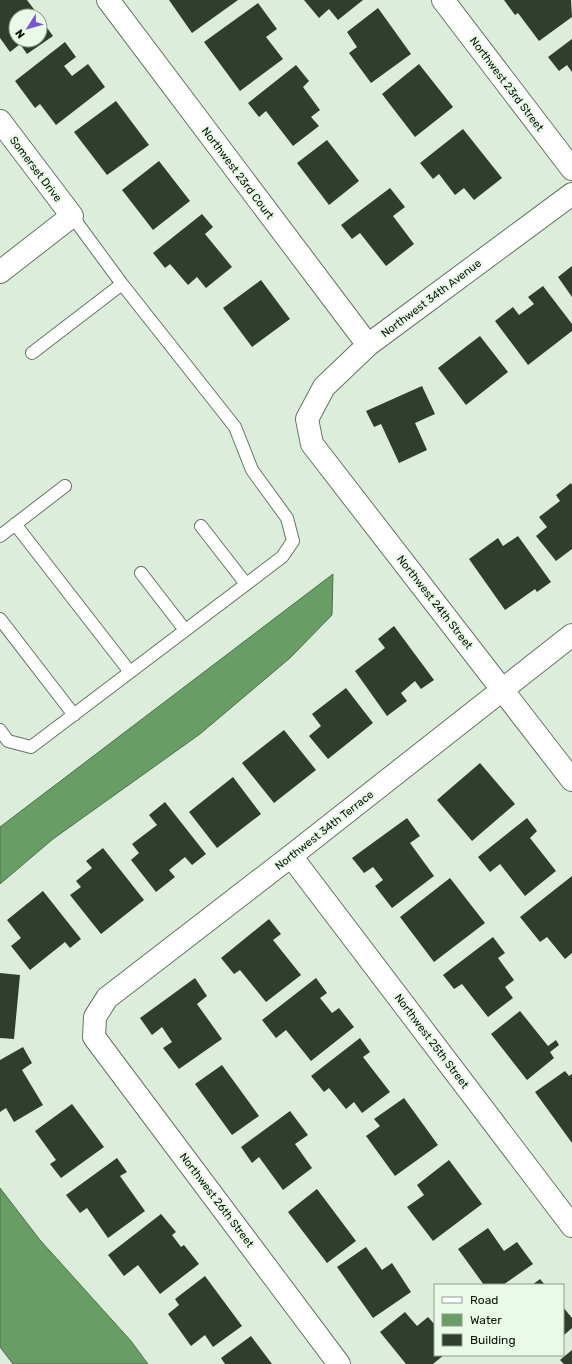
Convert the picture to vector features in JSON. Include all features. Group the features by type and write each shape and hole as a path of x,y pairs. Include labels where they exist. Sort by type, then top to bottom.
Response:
{"street":[{"name":"Northwest 23rd Court","path":"108,0 368,345"},
{"name":"Northwest 23rd Street","path":"443,0 572,169"},
{"name":"Somerset Drive","path":"0,121 72,216"},
{"name":"Northwest 34th Avenue","path":"307,419 324,387 368,345 572,194"},
{"path":"0,272 72,216"},
{"name":"Northwest 24th Street","path":"307,419 312,444 572,780"},
{"name":"Northwest 34th Terrace","path":"94,1037 95,1017 107,998 291,856 572,635"},
{"name":"Northwest 25th Street","path":"291,856 572,1226"},
{"name":"Northwest 26th Street","path":"94,1037 339,1364"}],"lane":[{"path":"0,730 8,741 31,746 282,557 293,541 287,518 252,470 235,427 122,284 72,216"},
{"path":"32,353 122,284"},
{"path":"0,536 65,486"},
{"path":"15,524 130,672"},
{"path":"201,526 246,584"},
{"path":"141,574 186,630"},
{"path":"0,620 74,715"}],"water":[{"path":"333,574 332,615 290,658 200,734 53,839 0,884 0,827"},
{"path":"0,1188 40,1240 131,1341 148,1364 13,1364 0,1347"}],"building":[{"path":"0,0 27,0 33,8 8,8 8,48 15,48 10,52 0,38"},
{"path":"169,0 238,0 192,33"},
{"path":"304,0 363,0 338,20 329,9 319,18"},
{"path":"504,0 571,0 572,17 539,41 518,13 515,15"},
{"path":"258,3 277,29 266,37 283,59 240,91 204,42"},
{"path":"378,8 411,54 371,83 349,53 357,47 347,32"},
{"path":"48,29 53,36 48,39"},
{"path":"572,39 572,72 567,65 559,71 548,57"},
{"path":"65,42 76,57 64,66 72,76 88,64 105,87 56,125 40,104 35,108 15,81"},
{"path":"23,48 36,48 27,54"},
{"path":"419,64 453,107 415,137 382,94"},
{"path":"296,65 309,81 303,87 320,110 311,117 319,126 293,146 266,111 259,117 248,103"},
{"path":"116,101 149,145 107,175 74,132"},
{"path":"463,129 502,178 474,200 464,188 455,195 439,174 433,179 420,163"},
{"path":"327,140 359,181 329,205 297,163"},
{"path":"159,161 190,201 153,230 122,190"},
{"path":"390,188 405,207 393,216 414,244 386,266 360,233 352,239 341,225"},
{"path":"202,214 213,227 205,234 232,267 206,288 197,277 188,285 170,264 165,268 153,253"},
{"path":"572,266 572,297 558,277"},
{"path":"261,280 290,319 252,347 223,308"},
{"path":"543,286 572,324 572,331 528,365 495,321 513,307 519,315 534,304 528,297"},
{"path":"480,336 508,372 466,405 438,368"},
{"path":"422,386 435,414 415,423 427,450 399,463 381,424 374,427 366,411"},
{"path":"571,483 572,549 556,561 536,536 547,527 539,517 560,501 556,495"},
{"path":"518,536 551,582 537,592 535,589 505,610 469,559 498,538 503,546"},
{"path":"394,626 434,680 421,689 415,681 401,693 407,701 387,716 355,671 385,648 378,639"},
{"path":"346,688 373,723 328,759 309,736 321,726 312,714"},
{"path":"284,730 316,770 274,803 242,763"},
{"path":"480,763 515,804 472,841 437,800"},
{"path":"233,777 261,814 217,848 189,812"},
{"path":"165,802 206,854 192,865 185,857 169,870 175,877 156,892 131,860 139,853 132,844 157,825 149,815"},
{"path":"407,818 420,836 410,843 434,876 392,908 375,886 383,880 373,867 364,873 352,858"},
{"path":"527,818 537,831 530,838 556,871 525,896 500,864 490,872 478,857"},
{"path":"103,848 144,900 101,934 70,895 81,887 76,881 92,868 86,861"},
{"path":"572,876 572,953 565,959 547,937 540,942 520,917"},
{"path":"450,878 485,923 434,962 400,917"},
{"path":"43,891 81,939 70,948 65,942 30,970 11,946 21,938 7,920"},
{"path":"269,919 281,934 273,940 301,975 266,1002 240,970 234,974 221,958"},
{"path":"493,937 505,953 498,958 514,980 505,987 513,998 488,1017 462,984 454,989 443,975"},
{"path":"0,973 20,975 14,1039 0,1038"},
{"path":"195,978 207,996 197,1004 222,1039 179,1069 163,1048 172,1042 162,1027 152,1035 140,1018"},
{"path":"316,978 327,993 320,998 332,1013 339,1008 354,1027 311,1061 286,1030 276,1038 262,1020"},
{"path":"520,1011 548,1046 556,1040 559,1045 550,1052 554,1058 527,1080 491,1034"},
{"path":"360,1038 370,1052 363,1057 390,1092 362,1113 354,1102 346,1109 329,1088 324,1092 311,1076"},
{"path":"23,1047 32,1063 22,1070 43,1105 14,1122 6,1108 0,1112 0,1060"},
{"path":"222,1065 259,1116 232,1135 195,1084"},
{"path":"565,1071 569,1076 572,1074 572,1143 535,1092"},
{"path":"404,1098 438,1145 395,1176 366,1136 380,1126 374,1119"},
{"path":"72,1104 104,1147 61,1178 50,1164 56,1160 35,1131"},
{"path":"290,1111 308,1135 295,1144 312,1168 283,1190 259,1157 252,1163 241,1147"},
{"path":"117,1158 127,1172 120,1176 145,1211 108,1238 87,1208 80,1213 66,1195"},
{"path":"449,1160 482,1204 433,1241 407,1207 424,1195 417,1185"},
{"path":"317,1189 356,1241 327,1263 288,1212"},
{"path":"161,1214 176,1232 172,1235 181,1247 184,1245 199,1264 160,1294 138,1265 124,1276 108,1255"},
{"path":"488,1228 504,1251 517,1242 533,1264 504,1284 483,1284 458,1249"},
{"path":"366,1247 382,1270 392,1263 411,1292 373,1318 337,1267"},
{"path":"205,1276 242,1326 213,1347 205,1335 191,1346 168,1314 179,1305 175,1299"},
{"path":"540,1279 544,1284 533,1284"},
{"path":"564,1308 572,1318 572,1328 564,1335"},
{"path":"405,1312 417,1326 428,1317 434,1324 434,1356 443,1356 433,1364 406,1364 380,1332"},
{"path":"251,1336 272,1364 225,1364 221,1358"},
{"path":"572,1350 572,1364 564,1364 560,1360"}]}
